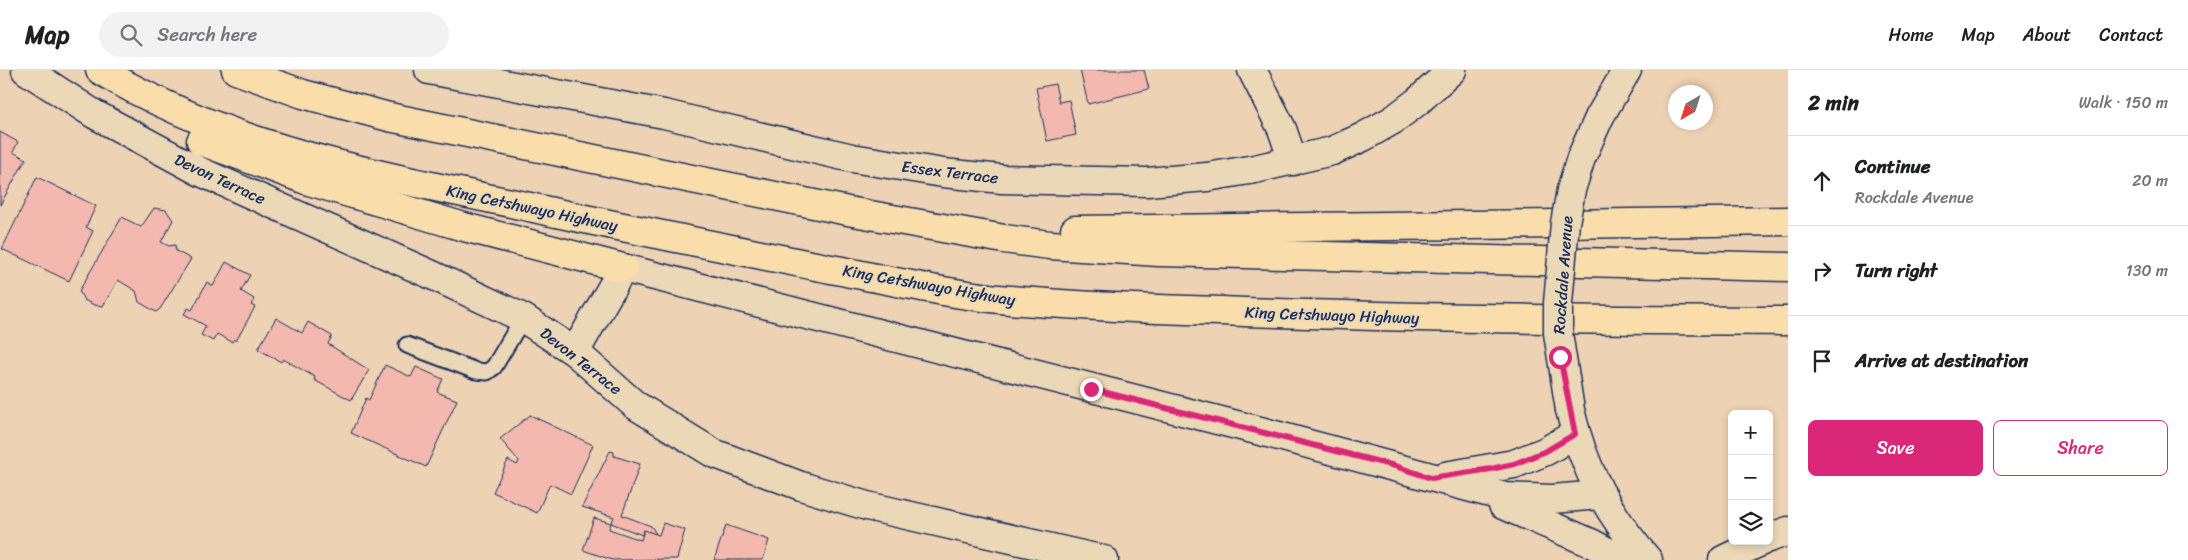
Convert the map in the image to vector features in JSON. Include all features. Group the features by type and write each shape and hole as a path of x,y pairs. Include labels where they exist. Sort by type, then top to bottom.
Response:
{"highway":[{"path":"78,70 148,115 191,136 309,181 464,227 623,268"},
{"name":"King Cetshwayo Highway","path":"100,70 154,100 216,128 301,154 397,179 651,234 1006,300 1183,310 1457,319 1788,321"},
{"path":"236,70 303,94 389,117 848,211 1050,245 1159,252 1788,267"},
{"path":"1755,222 1788,206"},
{"path":"958,231 1176,230 1788,221"}],"street":[{"name":"Devon Terrace","path":"26,70 94,114 201,172 432,275 523,318 575,352 636,405 668,427 713,453 801,486 867,506 1104,560"},
{"name":"Essex Terrace","path":"429,70 664,114 852,158 943,173 1002,179 1147,182 1207,177 1293,162 1332,151 1364,137 1394,120 1452,70"},
{"path":"1252,70 1282,129 1293,162"},
{"name":"Rockdale Avenue","path":"1626,70 1600,116 1581,158 1573,182 1565,223 1558,303 1558,332 1573,422 1600,495 1627,536 1648,560"},
{"path":"575,352 623,268 1273,434 1431,478 1515,498 1552,499 1600,495"},
{"path":"1431,478 1514,464 1546,451 1573,422"},
{"path":"1431,478 1530,515 1591,542 1623,560"},
{"path":"1773,537 1788,531"},
{"path":"1723,560 1754,545"}],"lane":[{"path":"407,345 476,371 487,372 494,367 523,318"}],"building":[{"path":"1080,70 1144,70 1149,89 1088,104"},
{"path":"1055,84 1059,102 1069,100 1076,135 1047,141 1036,88"},
{"path":"0,132 18,142 13,152 26,159 0,205"},
{"path":"37,177 96,206 86,227 93,231 69,281 2,249"},
{"path":"154,208 166,210 173,220 161,242 169,246 175,245 176,251 191,259 160,309 156,312 139,302 136,291 118,280 103,306 94,305 84,300 79,291 122,217 141,227"},
{"path":"226,262 250,275 241,291 254,299 251,305 255,307 236,341 234,339 232,342 217,334 213,341 201,335 206,326 184,314 188,308 192,310 207,282 213,286"},
{"path":"276,318 302,333 308,322 332,336 328,344 369,370 351,400 314,380 315,377 283,359 281,362 258,349"},
{"path":"385,365 411,377 416,367 443,379 437,392 457,400 426,467 351,433 366,398 369,400"},
{"path":"530,415 593,445 571,494 550,484 537,513 493,492 508,460 517,465 519,461 500,439"},
{"path":"610,451 614,452 614,456 640,464 622,515 651,526 657,535 644,530 642,535 611,523 614,517 582,507"},
{"path":"594,518 611,523 609,529 641,540 644,530 659,535 663,523 685,530 677,559 612,560 583,550"},
{"path":"726,525 769,540 763,560 714,560"}],"route":[{"path":"1091,389 1395,466 1431,478 1514,464 1546,451 1575,434 1560,357"}]}
